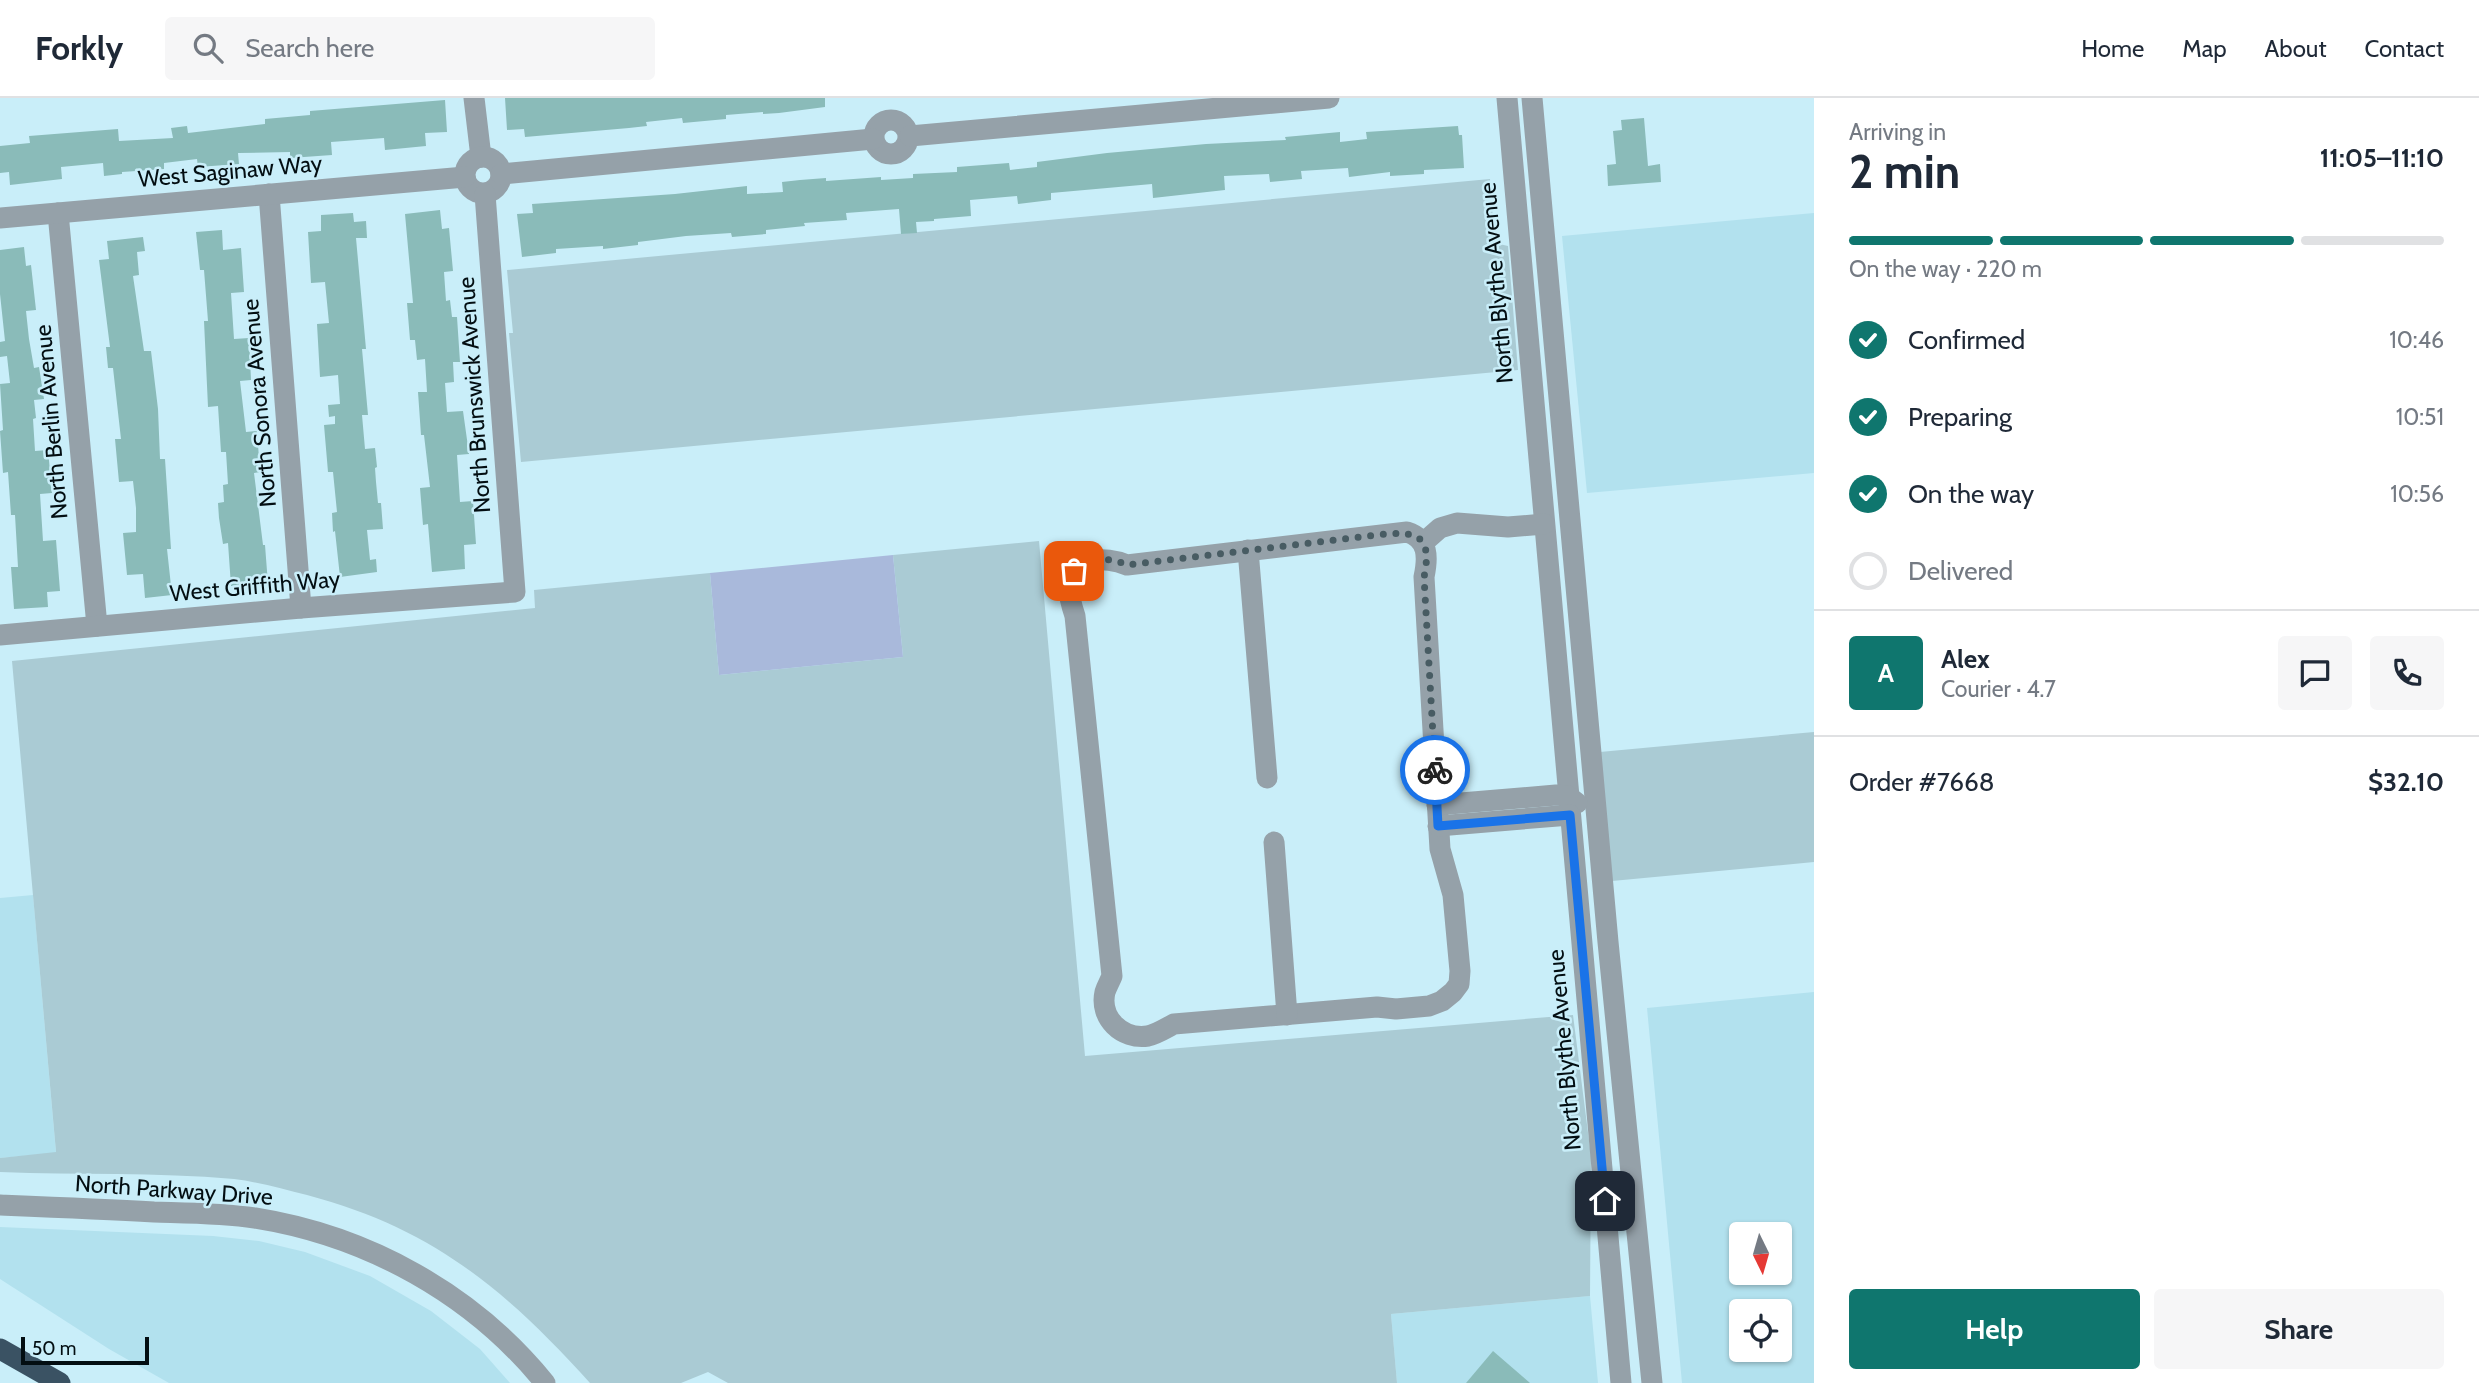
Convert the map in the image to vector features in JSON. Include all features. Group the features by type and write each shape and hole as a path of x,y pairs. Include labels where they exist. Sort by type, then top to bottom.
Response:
{"highway":[{"path":"0,1349 60,1383"}],"street":[{"path":"474,98 481,157"},
{"path":"886,98 889,119"},
{"path":"909,136 1329,98"},
{"name":"North Blythe Avenue","path":"1507,98 1621,1383"},
{"name":"North Blythe Avenue","path":"1522,98 1534,223 1544,238"},
{"name":"North Blythe Avenue","path":"1532,98 1608,942 1652,1383"},
{"path":"889,119 903,123 909,136 905,149 893,156 880,152 873,139 877,126 889,119"},
{"path":"501,174 873,139"},
{"path":"481,157 491,159 498,165 501,174 500,183 485,194 475,192 468,186 465,177 466,168 472,160 481,157"},
{"name":"West Saginaw Way","path":"0,218 465,177"},
{"name":"North Sonora Avenue","path":"269,194 301,608"},
{"name":"North Brunswick Avenue","path":"485,194 515,592"},
{"name":"North Berlin Avenue","path":"58,213 97,626"},
{"path":"1539,464 1564,461"},
{"path":"1423,543 1440,528 1457,523 1508,527 1544,524"},
{"path":"1407,532 1415,534 1423,543 1428,555 1424,577 1440,849 1453,895 1459,984 1443,1001 1418,1008 1377,1007 1174,1024 1151,1035 1136,1037 1121,1032 1110,1021 1105,993 1112,976 1075,616 1069,585 1074,571 1082,563 1097,559 1118,561 1127,565 1248,550 1407,532"},
{"path":"1248,550 1267,778"},
{"name":"West Griffith Way","path":"0,635 515,592"},
{"path":"1438,816 1499,811 1556,795 1569,806"},
{"name":"North Blythe Avenue","path":"1569,806 1578,804 1585,816 1594,917 1608,942"},
{"path":"1273,842 1287,1015"},
{"name":"North Parkway Drive","path":"0,1205 255,1218 299,1227 348,1243 431,1282 468,1308 502,1337 545,1383"}],"shaded area":[{"path":"1490,179 1495,243 1508,246 1518,370 521,462 509,333 513,333 507,270"},
{"path":"1814,213 1814,473 1587,493 1562,236"},
{"path":"1039,541 1085,1056 1573,1015 1591,1156 1590,1296 1391,1314 1397,1383 728,1383 708,1372 681,1383 590,1383 528,1319 464,1266 392,1225 352,1209 289,1190 234,1179 176,1175 0,1172 0,1158 56,1152 12,661 535,608 534,590 710,573 719,675 903,657 893,555"},
{"path":"893,555 903,657 719,675 710,573"},
{"path":"1814,732 1814,862 1612,881 1600,752"},
{"path":"33,895 56,1153 0,1158 0,898"},
{"path":"1814,992 1814,1383 1682,1383 1647,1008"},
{"path":"0,1227 213,1236 259,1241 305,1252 370,1276 431,1311 480,1349 510,1383 169,1383 109,1349 0,1279"},
{"path":"1590,1296 1598,1383 1397,1383 1391,1314"}],"building":[{"path":"505,98 825,98 825,107 779,113 726,115 726,119 683,123 682,118 646,122 647,126 525,137 524,129 507,130"},
{"path":"445,100 447,132 425,133 426,146 385,150 384,138 331,142 332,155 290,158 290,152 238,153 239,164 198,167 197,159 164,163 164,169 104,176 103,163 61,167 62,179 10,185 9,172 0,173 0,146 30,143 29,136 118,129 119,141 173,138 171,128 187,126 188,133 265,124 265,119 310,115 310,111"},
{"path":"1644,118 1648,166 1660,164 1661,182 1608,186 1607,165 1616,164 1613,131 1622,130 1621,120"},
{"path":"1458,126 1459,135 1462,135 1464,168 1424,170 1424,174 1390,176 1390,172 1349,177 1348,168 1301,171 1302,179 1270,182 1269,174 1224,176 1225,190 1153,198 1152,184 1051,193 1051,200 1018,204 1017,196 970,200 971,216 916,222 917,233 901,234 899,209 846,213 847,220 804,223 805,226 766,230 766,234 732,237 731,233 686,236 603,249 603,246 556,249 556,253 522,257 517,214 533,213 532,204 747,186 747,194 783,192 782,182 800,180 913,178 913,174 957,172 957,167 1009,163 1010,170 1037,167 1037,162 1107,153 1286,140 1285,137 1340,132 1340,142 1367,139 1366,132"},
{"path":"440,210 442,229 449,228 453,271 444,272 446,301 450,300 452,317 457,317 460,362 453,362 454,382 445,383 447,412 463,411 469,454 457,455 460,502 473,501 476,544 464,545 465,569 432,572 428,524 423,525 420,488 430,487 424,435 421,435 418,392 427,392 425,359 417,360 415,340 410,340 407,303 413,303 405,214"},
{"path":"353,213 354,222 366,221 367,238 356,238 366,349 362,349 368,415 362,415 365,449 375,448 378,503 381,503 383,529 367,530 370,560 376,559 377,572 340,577 335,531 333,532 332,513 337,512 333,472 328,472 324,425 335,424 335,416 329,417 328,405 340,404 338,375 320,377 317,324 329,323 325,282 311,283 308,232 321,231 321,215"},
{"path":"222,230 223,250 241,248 244,292 231,293 234,339 249,338 251,380 240,381 246,432 257,431 260,472 254,473 268,584 231,586 228,543 223,544 219,518 218,503 224,502 223,485 228,484 226,452 221,452 218,406 208,407 204,321 208,321 204,270 200,270 196,232"},
{"path":"143,237 145,251 137,252 139,275 133,276 144,351 151,351 158,409 160,459 165,459 171,549 167,549 172,595 145,598 143,574 127,575 123,533 136,532 136,508 133,481 119,482 115,439 121,439 113,368 108,368 106,347 110,347 99,260 109,259 107,241"},
{"path":"24,247 26,266 31,265 36,310 26,311 29,339 34,368 39,367 44,399 34,400 35,451 48,450 52,493 40,494 43,541 56,540 60,591 47,592 48,607 14,609 11,567 18,567 15,515 11,515 8,472 3,473 0,431 3,430 0,384 10,383 7,356 0,357 0,342 5,341 0,294 0,250"},
{"path":"1493,1351 1530,1383 1466,1383"}],"way so far":[{"path":"1074,571 1082,563 1097,559 1118,561 1127,565 1376,535 1407,532 1415,534 1428,555 1424,577 1435,770"}],"route":[{"path":"1435,770 1438,826 1570,815 1605,1201"}]}
